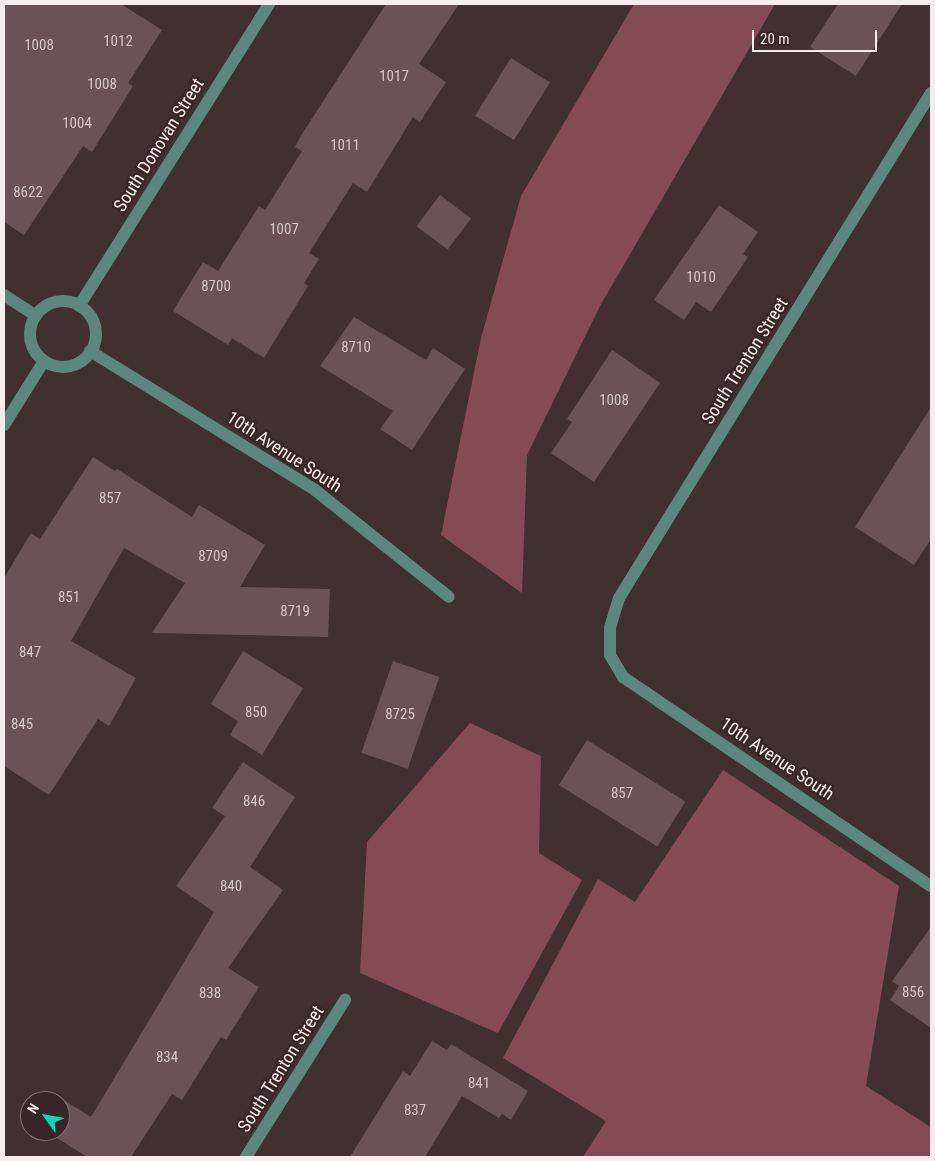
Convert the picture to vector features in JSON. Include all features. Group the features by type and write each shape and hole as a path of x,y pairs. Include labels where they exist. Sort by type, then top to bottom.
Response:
{"street":[{"name":"South Donovan Street","path":"79,306 269,4"},
{"name":"South Trenton Street","path":"610,655 610,628 619,598 931,93"},
{"path":"4,295 36,316"},
{"path":"62,301 79,306 91,317 95,327 96,338 90,351 79,363 69,366 59,367 44,361 34,351 31,341 30,329 36,316 50,304 62,301"},
{"name":"10th Avenue South","path":"90,351 316,490 449,597"},
{"path":"4,425 44,361"},
{"name":"10th Avenue South","path":"610,655 624,677 931,886"},
{"name":"South Trenton Street","path":"246,1157 345,1000"}],"shaded area":[{"path":"634,4 775,4 600,306 527,455 522,593 441,535 481,338 521,196"},
{"path":"470,723 541,756 539,853 582,880 498,1033 360,973 367,842"},
{"path":"723,770 899,886 866,1086 931,1127 931,1157 583,1157 606,1121 503,1058 598,879 635,902"}],"building":[{"path":"4,4 121,4 162,30 128,83 133,86 92,152 83,146 24,235 4,222"},
{"path":"386,4 459,4 419,64 446,82 420,122 413,117 367,192 353,183 309,253 319,259 304,283 308,286 264,358 232,338 228,345 173,311 203,262 218,271 259,206 265,210 302,151 295,147 302,134"},
{"path":"838,4 902,4 856,76 810,47"},
{"path":"511,58 550,82 514,140 475,116"},
{"path":"440,195 471,218 448,250 417,226"},
{"path":"719,205 758,232 743,254 748,257 711,312 696,302 684,320 654,300"},
{"path":"354,317 426,360 433,348 465,369 412,450 380,429 393,411 320,366"},
{"path":"612,350 660,383 594,482 551,453 572,422 567,419"},
{"path":"931,407 931,539 914,565 855,527"},
{"path":"93,457 115,471 117,469 192,517 199,505 265,545 240,587 330,589 328,637 152,633 185,583 124,548 71,641 136,678 109,726 98,719 49,795 4,766 4,578 31,533 40,539"},
{"path":"243,651 303,688 262,755 230,735 238,721 211,704"},
{"path":"393,661 439,677 408,769 361,753"},
{"path":"587,740 685,801 657,846 559,785"},
{"path":"243,762 295,797 250,867 283,890 228,968 259,987 226,1040 221,1037 182,1100 172,1094 131,1157 87,1157 62,1141 70,1141 70,1104 91,1117 214,912 176,886 225,816 212,808"},
{"path":"931,927 931,1028 890,1000 899,986 892,981"},
{"path":"432,1041 447,1050 451,1044 528,1091 511,1120 502,1114 499,1118 462,1096 425,1157 350,1157 403,1071 410,1076"}]}
